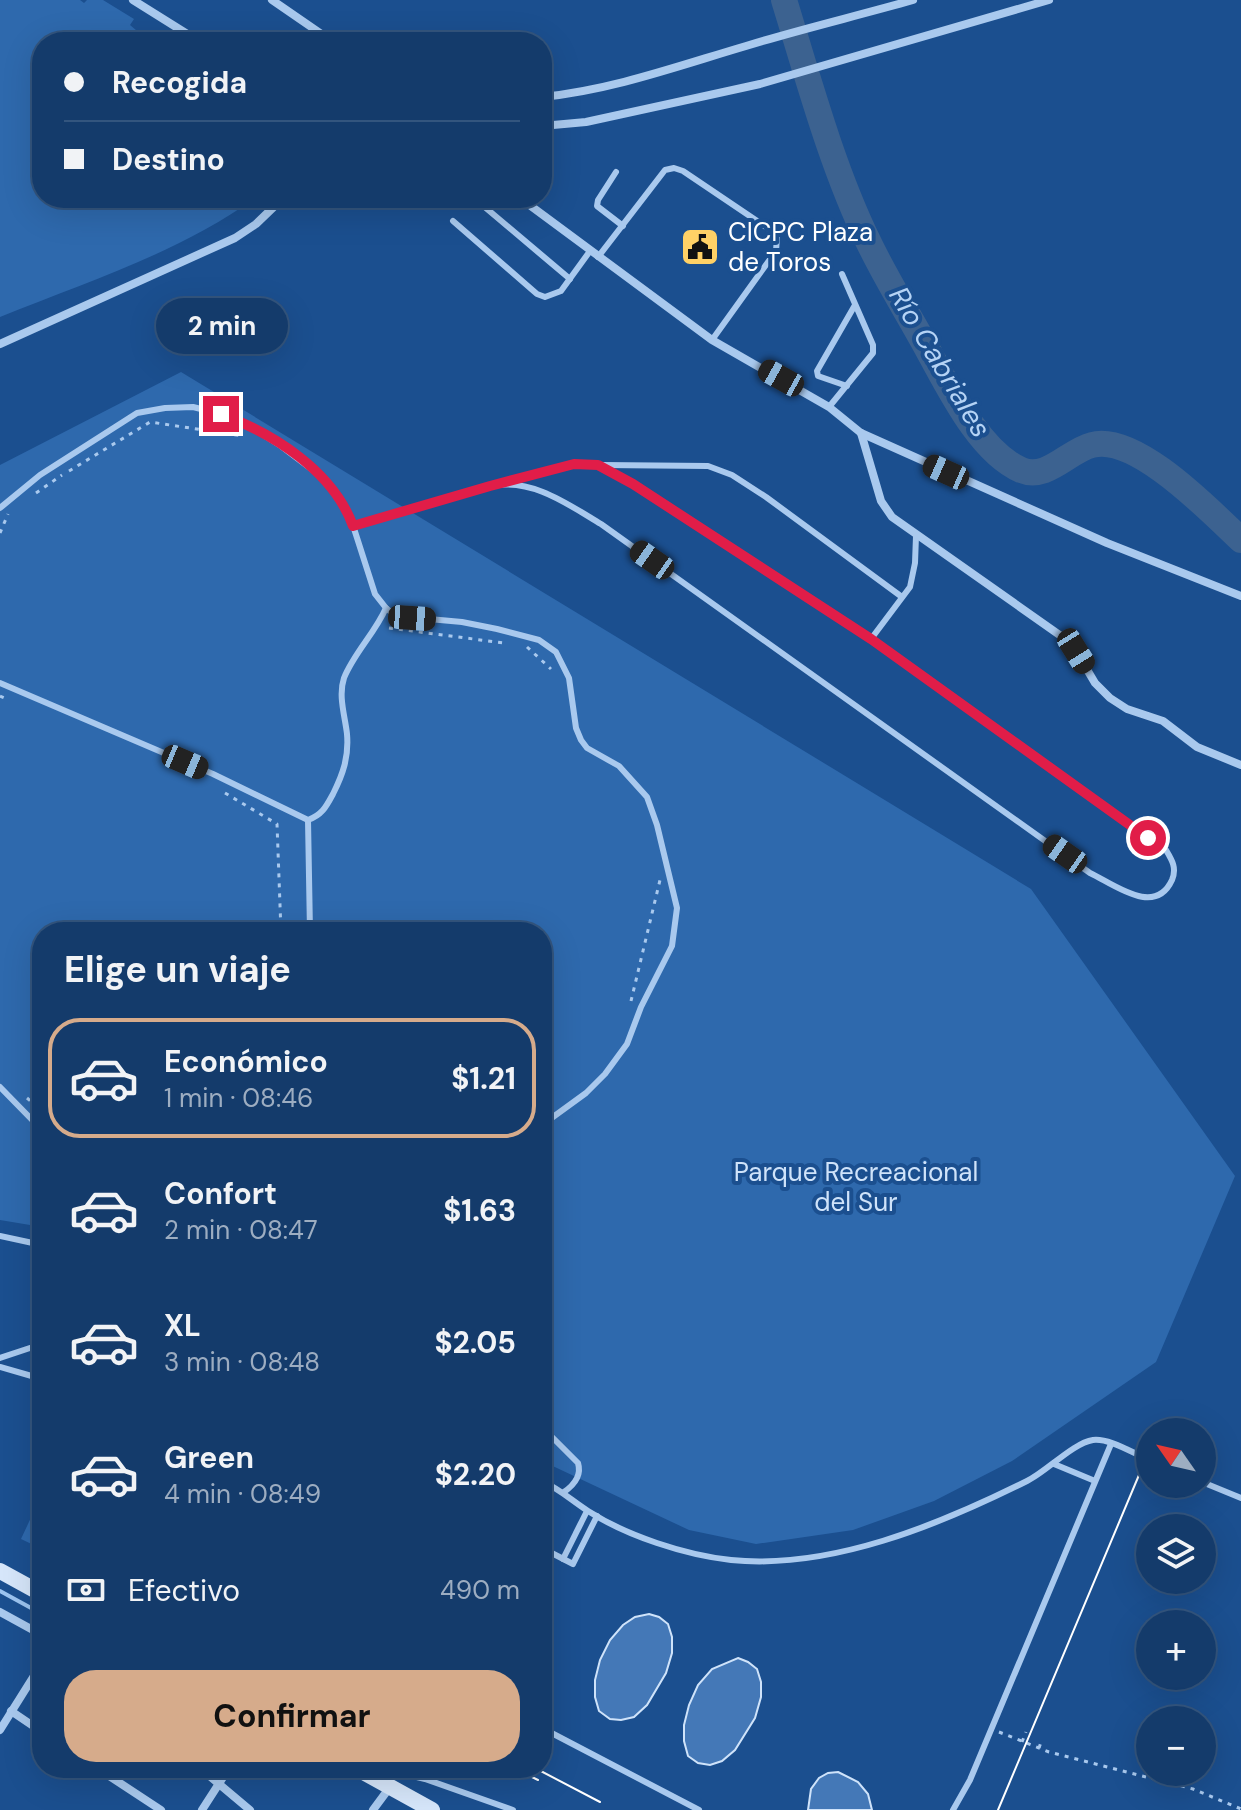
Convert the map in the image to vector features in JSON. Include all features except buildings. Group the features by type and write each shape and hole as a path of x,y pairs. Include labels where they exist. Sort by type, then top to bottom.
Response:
{"street":[{"path":"133,0 184,32"},
{"path":"272,0 313,32"},
{"path":"552,96 593,90 913,0"},
{"path":"552,125 586,122 760,84 1049,0"},
{"path":"0,344 235,238 273,208"},
{"path":"533,208 712,340 829,407 861,433 1107,543 1241,596"},
{"path":"861,433 881,501 892,517 1061,636 1110,698 1127,709 1163,721 1197,747 1241,765"},
{"path":"0,1571 32,1589"},
{"path":"0,1612 32,1630"},
{"path":"0,1730 32,1678"},
{"path":"11,1711 32,1725"},
{"path":"112,1778 161,1810"},
{"path":"212,1778 250,1810"},
{"path":"202,1810 223,1778"},
{"path":"374,1778 432,1810"},
{"path":"373,1810 390,1787"}],"lane":[{"path":"453,221 537,294 545,297 561,291 623,226 665,170 674,168 683,171 760,222 777,237 776,251 712,340"},
{"path":"616,172 597,206 623,226"},
{"path":"486,208 570,279"},
{"path":"829,407 873,353 873,345 842,274"},
{"path":"847,386 818,376 817,371 855,305"},
{"path":"0,508 40,475 137,413 193,407 243,422 308,464 326,480 353,526 375,594 396,616 462,622 539,640 556,652 569,678 576,728 581,740 587,748 619,766 647,797 677,908 672,946 641,1007 627,1044 586,1093 552,1118"},
{"path":"353,526 574,464 708,466 732,475 766,497 902,597"},
{"path":"509,482 529,486 601,524 1090,873 1137,897 1152,898 1164,893 1174,875 1174,862 1166,850 871,639 633,484 598,465"},
{"path":"871,639 910,587 916,536"},
{"path":"0,683 213,774 308,820 326,809 346,768 347,736 342,709 344,679 386,608"},
{"path":"308,820 310,922"},
{"path":"0,1087 32,1120"},
{"path":"0,1236 32,1243"},
{"path":"0,1358 32,1347"},
{"path":"0,1367 32,1376"},
{"path":"552,1437 578,1463 580,1470 564,1492"},
{"path":"552,1486 587,1511 644,1538 687,1552 730,1560 778,1561 839,1552 900,1535 970,1510 1032,1479 1084,1442 1097,1439 1136,1454"},
{"path":"953,1810 970,1780 1111,1444"},
{"path":"1054,1464 1095,1481"},
{"path":"1216,1488 1241,1498"},
{"path":"563,1559 587,1511"},
{"path":"552,1553 573,1564 597,1516"},
{"path":"552,1733 699,1810"},
{"path":"421,1778 513,1810"}],"path":[{"path":"31,497 150,422 245,436"},
{"path":"0,533 8,513"},
{"path":"380,622 387,628 510,644"},
{"path":"525,646 557,673"},
{"path":"0,696 14,702"},
{"path":"226,793 277,824 281,922"},
{"path":"629,1010 661,875"},
{"path":"991,1729 1039,1748 1193,1789 1241,1809"},
{"path":"1022,1742 1026,1732"},
{"path":"1039,1748 1042,1739"}],"green space":[{"path":"0,0 80,0 84,3 87,0 103,0 134,19 130,25 138,32 32,32 32,208 240,208 164,251 0,317"},
{"name":"Parque Recreacional del Sur","path":"181,372 1031,889 1235,1176 1156,1362 1012,1461 934,1501 853,1530 756,1544 689,1530 552,1466 552,922 32,922 32,1225 0,1220 0,465"},
{"path":"32,1515 32,1544 21,1539"}],"waterway":[{"name":"Río Cabriales","path":"784,0 822,122 855,213 890,283 979,435 1006,461 1031,472 1049,469 1092,445 1110,444 1130,451 1151,462 1192,494 1241,540"},
{"path":"0,1591 32,1609"}],"tram line":[{"path":"998,1810 1136,1482"},
{"path":"552,1777 600,1802"},
{"path":"534,1778 538,1780"}],"place":[{"name":"CICPC Plaza de Toros","path":"700,247"}],"route":[{"path":"221,414 243,422 308,464 326,480 350,516 353,526 574,464 598,465 633,484 871,639 1148,838"}]}
